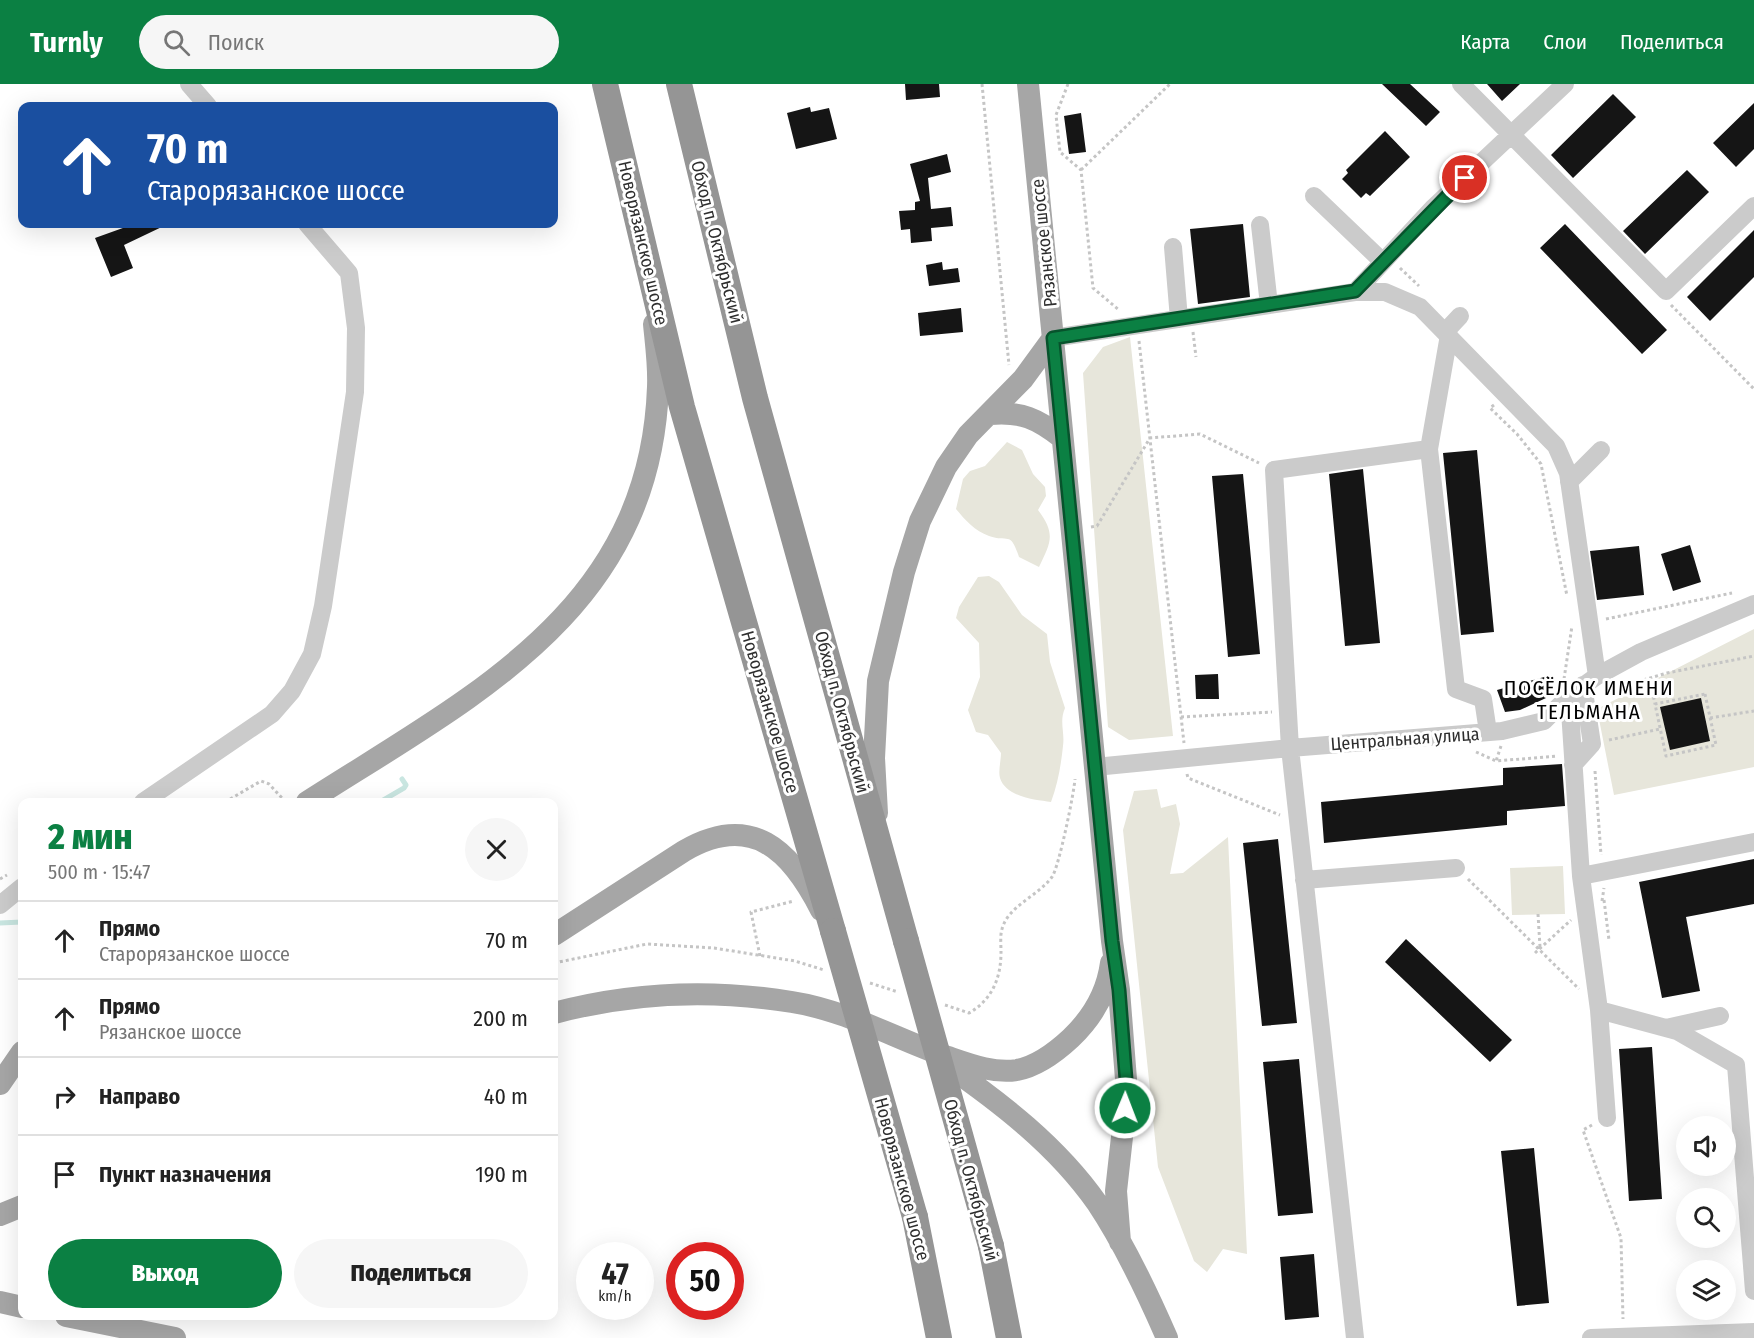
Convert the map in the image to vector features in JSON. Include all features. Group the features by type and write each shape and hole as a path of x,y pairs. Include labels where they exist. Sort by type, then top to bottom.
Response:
{"highway":[{"name":"Новорязанское шоссе","path":"605,84 682,407 915,1217 939,1338"},
{"name":"Обход п. Октябрьский","path":"679,84 755,398 991,1246 1009,1338"}],"main road":[{"name":"Рязанское шоссе","path":"1028,84 1112,941"},
{"path":"313,798 473,695 544,639 579,602 606,565 644,477 654,432 658,386 652,283"},
{"path":"879,844 874,758 878,681 904,572 920,521 946,467 968,435 1023,379 1053,338"},
{"path":"990,414 1018,413 1031,417 1062,438"},
{"path":"558,932 684,851 704,840 724,834 746,834 769,843 790,861 813,894 833,931"},
{"path":"558,1012 637,996 689,992 741,995 795,1002 851,1019 907,1042 988,1069 1006,1071 1033,1065 1058,1050 1092,1015 1108,981 1112,941"},
{"path":"1112,941 1119,990 1127,1092 1116,1191 1120,1242"},
{"path":"907,1042 977,1086 1045,1142 1096,1203 1120,1242 1167,1338"},
{"path":"0,1084 18,1058"},
{"path":"0,1302 18,1305"},
{"path":"86,1320 175,1338"}],"street":[{"path":"189,84 205,102"},
{"path":"1461,84 1666,291 1754,206"},
{"path":"1355,291 1390,264 1434,207 1565,84"},
{"path":"1314,196 1390,264"},
{"path":"1260,225 1269,305"},
{"path":"149,798 272,714 292,691 312,654 323,606 355,392 356,328 349,273 310,228"},
{"path":"1173,247 1179,319"},
{"path":"1053,338 1355,291 1385,292 1420,307 1556,446 1568,473 1569,482 1578,686 1573,770 1581,876 1599,1010 1607,1118"},
{"path":"1460,316 1447,333 1429,449 1456,689 1483,699 1488,732"},
{"path":"1355,1338 1290,748 1274,470 1429,449"},
{"path":"1569,482 1601,450"},
{"name":"Центральная улица","path":"1095,767 1488,732 1544,721 1578,686 1641,652 1754,604"},
{"path":"1581,876 1754,842"},
{"path":"1304,880 1456,868"},
{"path":"0,905 18,890"},
{"path":"1599,1010 1677,1031 1745,1064 1754,1291"},
{"path":"1665,1028 1719,1016"},
{"path":"1591,1338 1754,1332"}],"path":[{"path":"982,84 1009,367"},
{"path":"1068,84 1056,115 1060,152 1081,170 1093,288 1138,326 1184,745"},
{"path":"1081,170 1170,84"},
{"path":"1390,264 1423,290"},
{"path":"1664,298 1754,389"},
{"path":"1507,394 1490,408 1517,434 1541,464 1568,600"},
{"path":"1150,438 1200,434 1274,470"},
{"path":"1072,529 1097,526 1150,438"},
{"path":"1598,620 1734,593"},
{"path":"1572,623 1578,686"},
{"path":"1608,691 1650,679 1754,656"},
{"path":"1650,679 1655,704 1660,729 1666,756 1716,745 1705,694 1655,704"},
{"path":"1181,717 1287,711"},
{"path":"1710,718 1754,711"},
{"path":"1507,728 1496,761 1564,756 1567,774 1573,770 1595,771 1596,762"},
{"path":"1598,742 1660,729"},
{"path":"1188,778 1298,822"},
{"path":"232,798 261,781 269,784 282,798"},
{"path":"936,1003 969,1012 983,1005 992,992 1001,965 1001,929 1010,914 1038,893 1054,874 1075,781"},
{"path":"1456,868 1540,948 1599,1010"},
{"path":"760,956 751,912 795,901"},
{"path":"1538,915 1540,948"},
{"path":"558,962 647,944 714,948 795,961 827,971"},
{"path":"860,980 904,993"},
{"path":"1607,1118 1583,1130 1621,1238 1635,1336"}],"shaded area":[{"path":"1130,337 1173,736 1129,740 1108,727 1083,373 1103,347"},
{"path":"1007,442 1022,450 1033,474 1045,487 1046,496 1038,510 1044,518 1050,538 1039,567 1019,557 1011,540 996,538 979,531 956,509 963,479 970,471 985,466"},
{"path":"989,576 999,582 1022,615 1047,634 1050,662 1065,708 1062,718 1061,760 1051,802 1022,796 1003,784 999,775 1001,753 988,735 976,732 968,710 980,677 979,643 956,618 959,607 978,577"},
{"path":"1754,629 1754,767 1614,795 1597,709"},
{"path":"1157,789 1161,808 1176,804 1180,824 1170,874 1183,873 1228,837 1247,1254 1223,1249 1207,1272 1194,1261 1158,1167 1123,830 1134,791"},
{"path":"1563,866 1565,914 1512,915 1510,868"}],"building":[{"path":"905,84 939,84 940,97 906,100"},
{"path":"1382,84 1410,84 1440,112 1426,126"},
{"path":"1487,84 1520,84 1502,101"},
{"path":"1613,94 1636,117 1573,178 1551,155"},
{"path":"1754,103 1754,149 1736,167 1713,143"},
{"path":"810,107 811,112 829,108 837,139 796,149 787,113"},
{"path":"1081,113 1086,152 1069,154 1064,116"},
{"path":"1385,131 1410,157 1370,196 1366,193 1361,198 1342,179 1348,173 1346,170"},
{"path":"947,154 951,172 928,178 931,209 951,207 953,226 931,228 932,241 911,243 910,229 901,230 899,211 915,210 915,202 920,201 910,164"},
{"path":"1687,170 1709,192 1645,254 1623,231"},
{"path":"1243,224 1250,297 1198,304 1190,229"},
{"path":"1565,224 1667,330 1642,354 1540,248"},
{"path":"123,228 160,228 124,245 133,268 111,277 95,238"},
{"path":"1754,230 1754,277 1710,321 1687,297"},
{"path":"942,262 943,270 958,268 960,282 929,286 926,265"},
{"path":"961,308 963,332 920,336 918,313"},
{"path":"1477,450 1494,632 1461,635 1443,453"},
{"path":"1363,469 1380,643 1345,646 1329,474"},
{"path":"1243,474 1260,654 1228,657 1212,476"},
{"path":"1690,545 1701,582 1673,591 1661,554"},
{"path":"1639,546 1644,595 1597,600 1590,551"},
{"path":"1218,674 1219,699 1196,699 1195,675"},
{"path":"1548,676 1552,691 1546,698 1520,710 1505,712 1497,690"},
{"path":"1701,698 1710,741 1670,750 1660,707"},
{"path":"1562,764 1565,806 1507,811 1507,825 1324,843 1321,802 1503,785 1503,768"},
{"path":"1278,839 1297,1023 1262,1026 1243,843"},
{"path":"1754,859 1754,904 1686,917 1700,991 1662,998 1639,882"},
{"path":"1406,939 1512,1040 1490,1062 1385,962"},
{"path":"1652,1047 1662,1199 1629,1201 1619,1049"},
{"path":"1299,1059 1313,1213 1278,1216 1263,1062"},
{"path":"1534,1148 1549,1303 1517,1306 1501,1151"},
{"path":"1314,1254 1319,1317 1285,1320 1280,1257"}],"waterway":[{"path":"387,798 404,788 406,785 402,779"},
{"path":"0,923 18,922"}],"district":[{"name":"ПОСЁЛОК ИМЕНИ ТЕЛЬМАНА","path":"1589,700"}],"route":[{"path":"1125,1108 1127,1092 1119,990 1112,941 1053,338 1355,291 1434,207 1465,178"}]}
